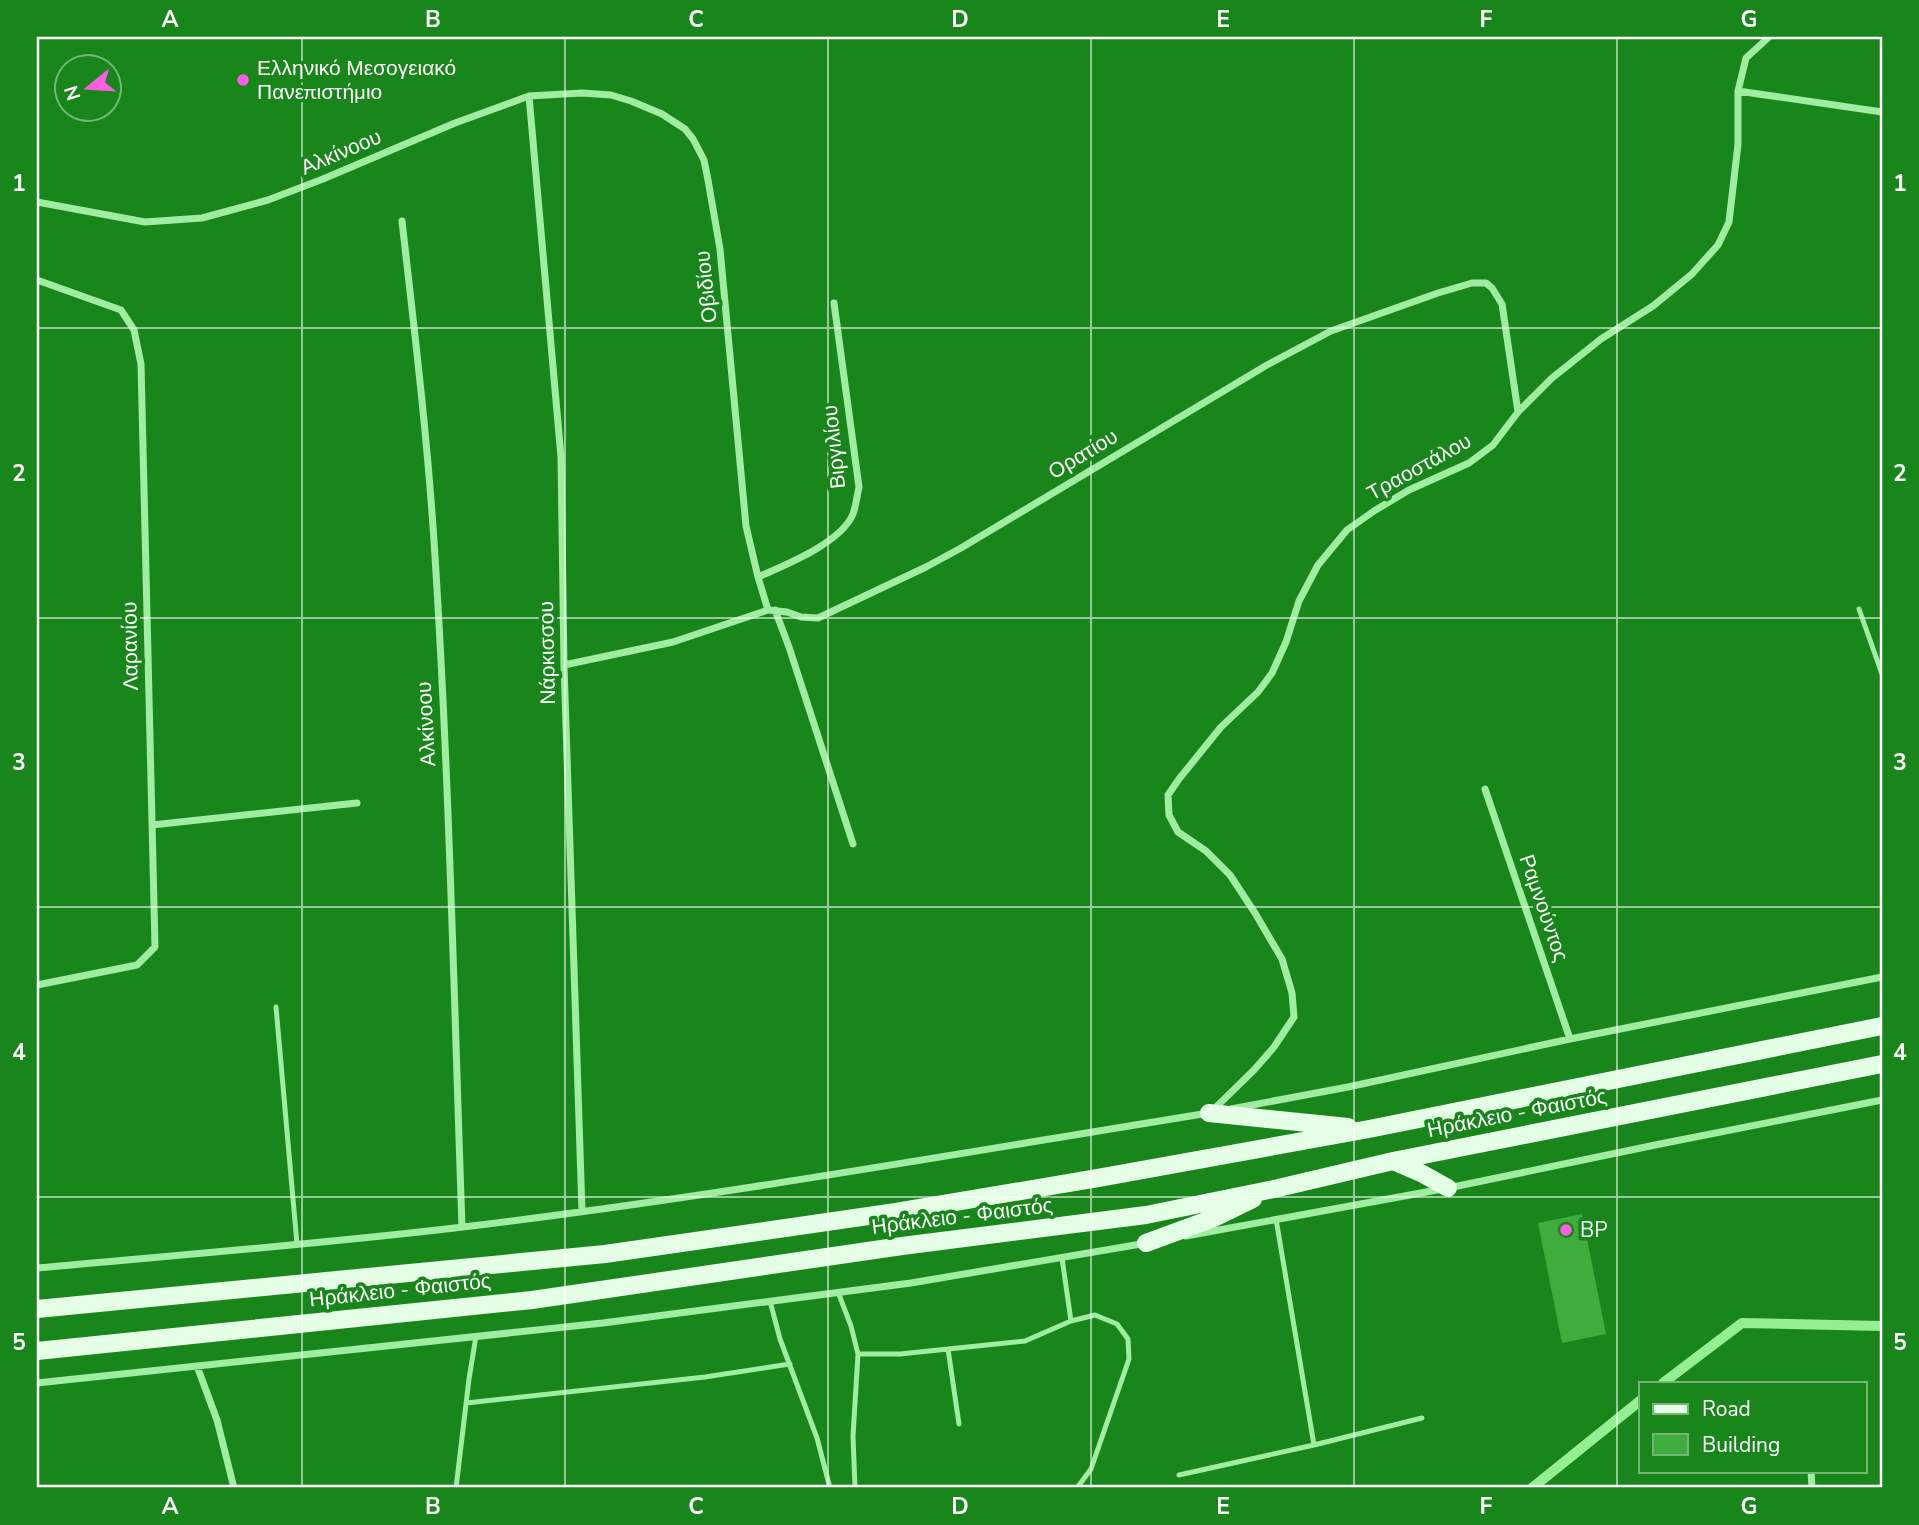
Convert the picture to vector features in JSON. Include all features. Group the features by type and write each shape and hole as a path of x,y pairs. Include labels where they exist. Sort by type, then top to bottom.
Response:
{"main road":[{"name":"Ηράκλειο - Φαιστός","path":"41,1308 605,1254 897,1212 1369,1129 1882,1026"},
{"name":"Ηράκλειο - Φαιστός","path":"37,1351 532,1300 902,1246 1146,1215 1275,1189 1393,1161 1882,1064"},
{"path":"1209,1113 1369,1129"},
{"path":"1393,1161 1448,1188"},
{"path":"1146,1243 1214,1218 1275,1189"}],"street":[{"name":"Τραοστάλου","path":"1209,1113 1274,1047 1294,1017 1292,993 1282,959 1230,875 1206,851 1178,832 1169,815 1168,795 1221,727 1258,692 1272,673 1286,642 1299,601 1318,565 1347,530 1409,490 1469,463 1493,445 1518,412 1552,379 1591,346 1653,306 1692,274 1718,245 1729,222 1738,144 1738,91 1746,58 1769,37"},
{"path":"1738,91 1882,112"},
{"name":"Οβιδίου","path":"529,96 582,93 611,95 631,100 685,128 704,160 720,249 745,512 758,577 789,647 853,844"},
{"name":"Αλκίνοου","path":"37,202 145,222 202,218 279,196 455,123 529,96"},
{"name":"Νάρκισσου","path":"529,96 561,457 564,665 582,1211"},
{"name":"Αλκίνοου","path":"402,221 420,376 434,541 447,804 462,1227"},
{"name":"Λαρανίου","path":"37,280 121,310 134,330 141,364 155,947 138,965 37,985"},
{"name":"Ορατίου","path":"772,610 818,618 851,603 961,548 1266,365 1331,331 1472,283 1486,284 1492,288 1502,304 1518,412"},
{"name":"Βιργιλίου","path":"758,577 819,547 838,533 854,513 859,487 834,303"},
{"path":"564,665 673,642 772,610"},
{"name":"Ραμνούντος","path":"1485,789 1570,1039"},
{"path":"152,825 357,803"},
{"path":"37,1268 462,1227 810,1178 1209,1113 1349,1087 1570,1039 1882,977"},
{"path":"37,1383 603,1323 911,1283 1448,1188 1882,1100"},
{"path":"197,1366 217,1420 234,1488"}],"lane":[{"path":"1859,609 1882,674"},
{"path":"276,1007 297,1244"},
{"path":"1276,1219 1314,1445"},
{"path":"1062,1258 1071,1321"},
{"path":"838,1292 858,1354 853,1436 855,1488"},
{"path":"770,1301 780,1339 817,1438 830,1488"},
{"path":"858,1354 900,1354 1025,1341 1071,1321 1096,1315 1117,1324 1128,1339 1129,1359 1091,1469 1077,1488"},
{"path":"456,1488 476,1336"},
{"path":"948,1349 960,1424"},
{"path":"466,1403 705,1377 790,1364"},
{"path":"1179,1475 1422,1418"}],"building":[{"path":"1582,1214 1606,1334 1562,1343 1538,1223"}],"waterway":[{"path":"1664,1382 1742,1323 1882,1326"},
{"path":"1532,1488 1639,1402"}],"place":[{"name":"Ελληνικό Μεσογειακό Πανεπιστήμιο","path":"243,80"},
{"name":"BP","path":"1566,1230"}]}
